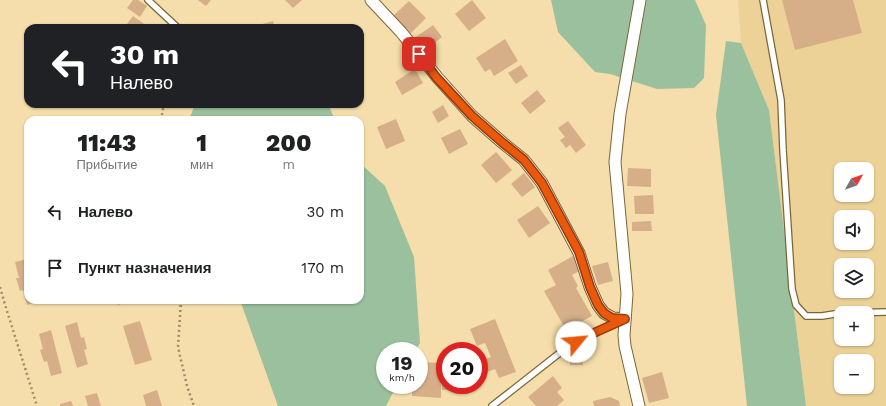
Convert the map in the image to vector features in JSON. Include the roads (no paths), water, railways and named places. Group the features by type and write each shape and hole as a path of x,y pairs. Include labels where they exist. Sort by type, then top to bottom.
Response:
{"street":[{"path":"371,0 401,32 436,77 472,116 524,160 542,183 579,252 590,287 598,305 604,313 612,318 625,319"},
{"path":"640,0 620,114 615,162 627,294 625,346 640,406"}],"lane":[{"path":"148,0 174,24"},
{"path":"763,0 782,100 783,150 792,289 796,304 806,316 834,314"},
{"path":"874,312 886,312"},
{"path":"492,406 566,348 625,319"}]}
